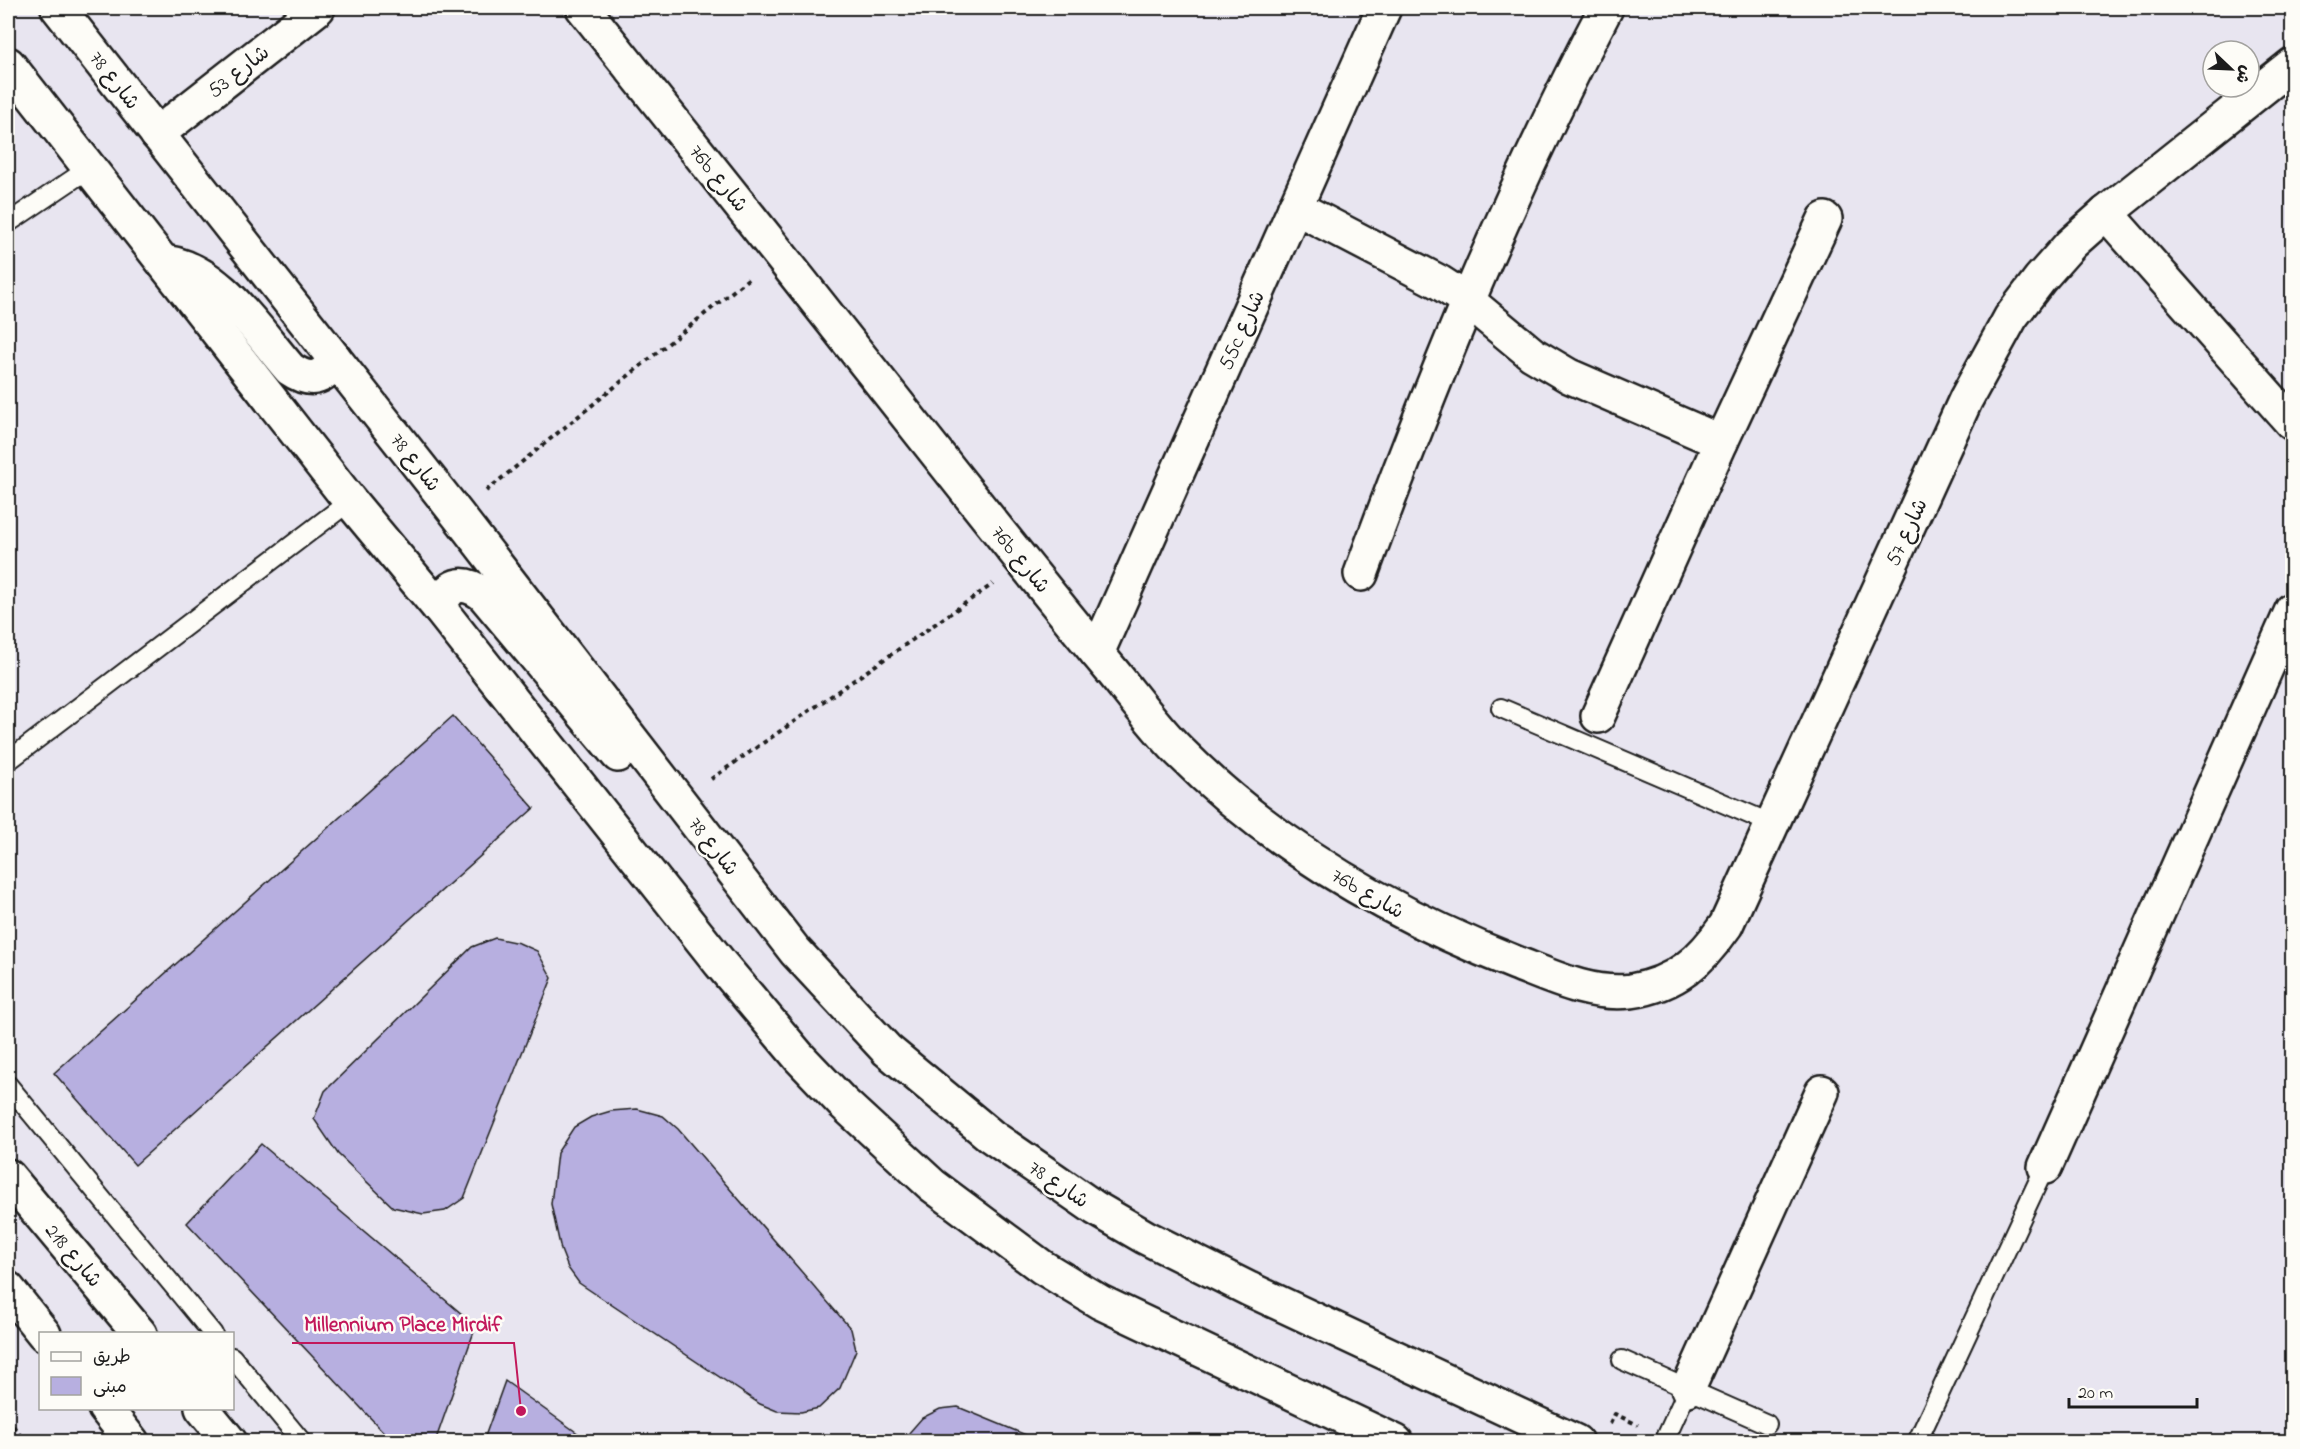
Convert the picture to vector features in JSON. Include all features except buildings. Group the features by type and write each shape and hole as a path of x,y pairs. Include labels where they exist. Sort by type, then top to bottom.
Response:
{"street":[{"name":"شارع 78","path":"58,8 457,514 795,951 887,1050 1009,1150 1095,1208 1196,1264 1591,1437"},
{"name":"شارع 53","path":"157,134 318,8"},
{"name":"76b شارع","path":"583,8 1024,563 1177,750 1234,801 1294,848 1359,889 1426,925 1566,983"},
{"name":"55c شارع","path":"1097,653 1384,8"},
{"path":"1361,574 1412,436 1467,300 1525,171 1606,8"},
{"path":"8,64 91,167 350,501 439,609 759,1011 842,1102 932,1185 1042,1267 1100,1302 1396,1442"},
{"name":"شارع 57","path":"1566,983 1596,990 1627,991 1658,985 1685,971 1708,951 1726,925 1987,357 2011,317 2071,244 2106,213 2292,65"},
{"path":"1295,207 1409,265 1467,300 1524,348 1569,376 1721,442"},
{"path":"2106,213 2292,423"},
{"path":"1598,716 1721,442 1825,219"},
{"path":"165,262 193,269 216,284 290,369 300,375 310,379 321,376 329,368 334,358"},
{"path":"439,609 444,595 456,586 471,586 483,594 627,765 679,801"},
{"path":"2045,1167 2289,626"},
{"path":"1688,1389 1822,1092"},
{"name":"شارع 218","path":"8,1176 138,1332"},
{"path":"8,1289 42,1332"},
{"path":"107,1410 132,1442"},
{"path":"204,1410 230,1442"}],"lane":[{"path":"8,223 91,167"},
{"path":"8,761 350,501"},
{"path":"1501,708 1772,824"},
{"path":"8,1085 211,1332"},
{"path":"1917,1442 2045,1167"},
{"path":"234,1359 302,1442"},
{"path":"1622,1360 1767,1424"},
{"path":"1665,1440 1688,1389"}],"path":[{"path":"457,514 779,254"},
{"path":"679,801 1024,563"},
{"path":"1591,1437 1615,1414 1665,1440"},
{"path":"8,1419 25,1442"}],"place":[{"name":"Millennium Place Mirdif","path":"521,1411"}]}
